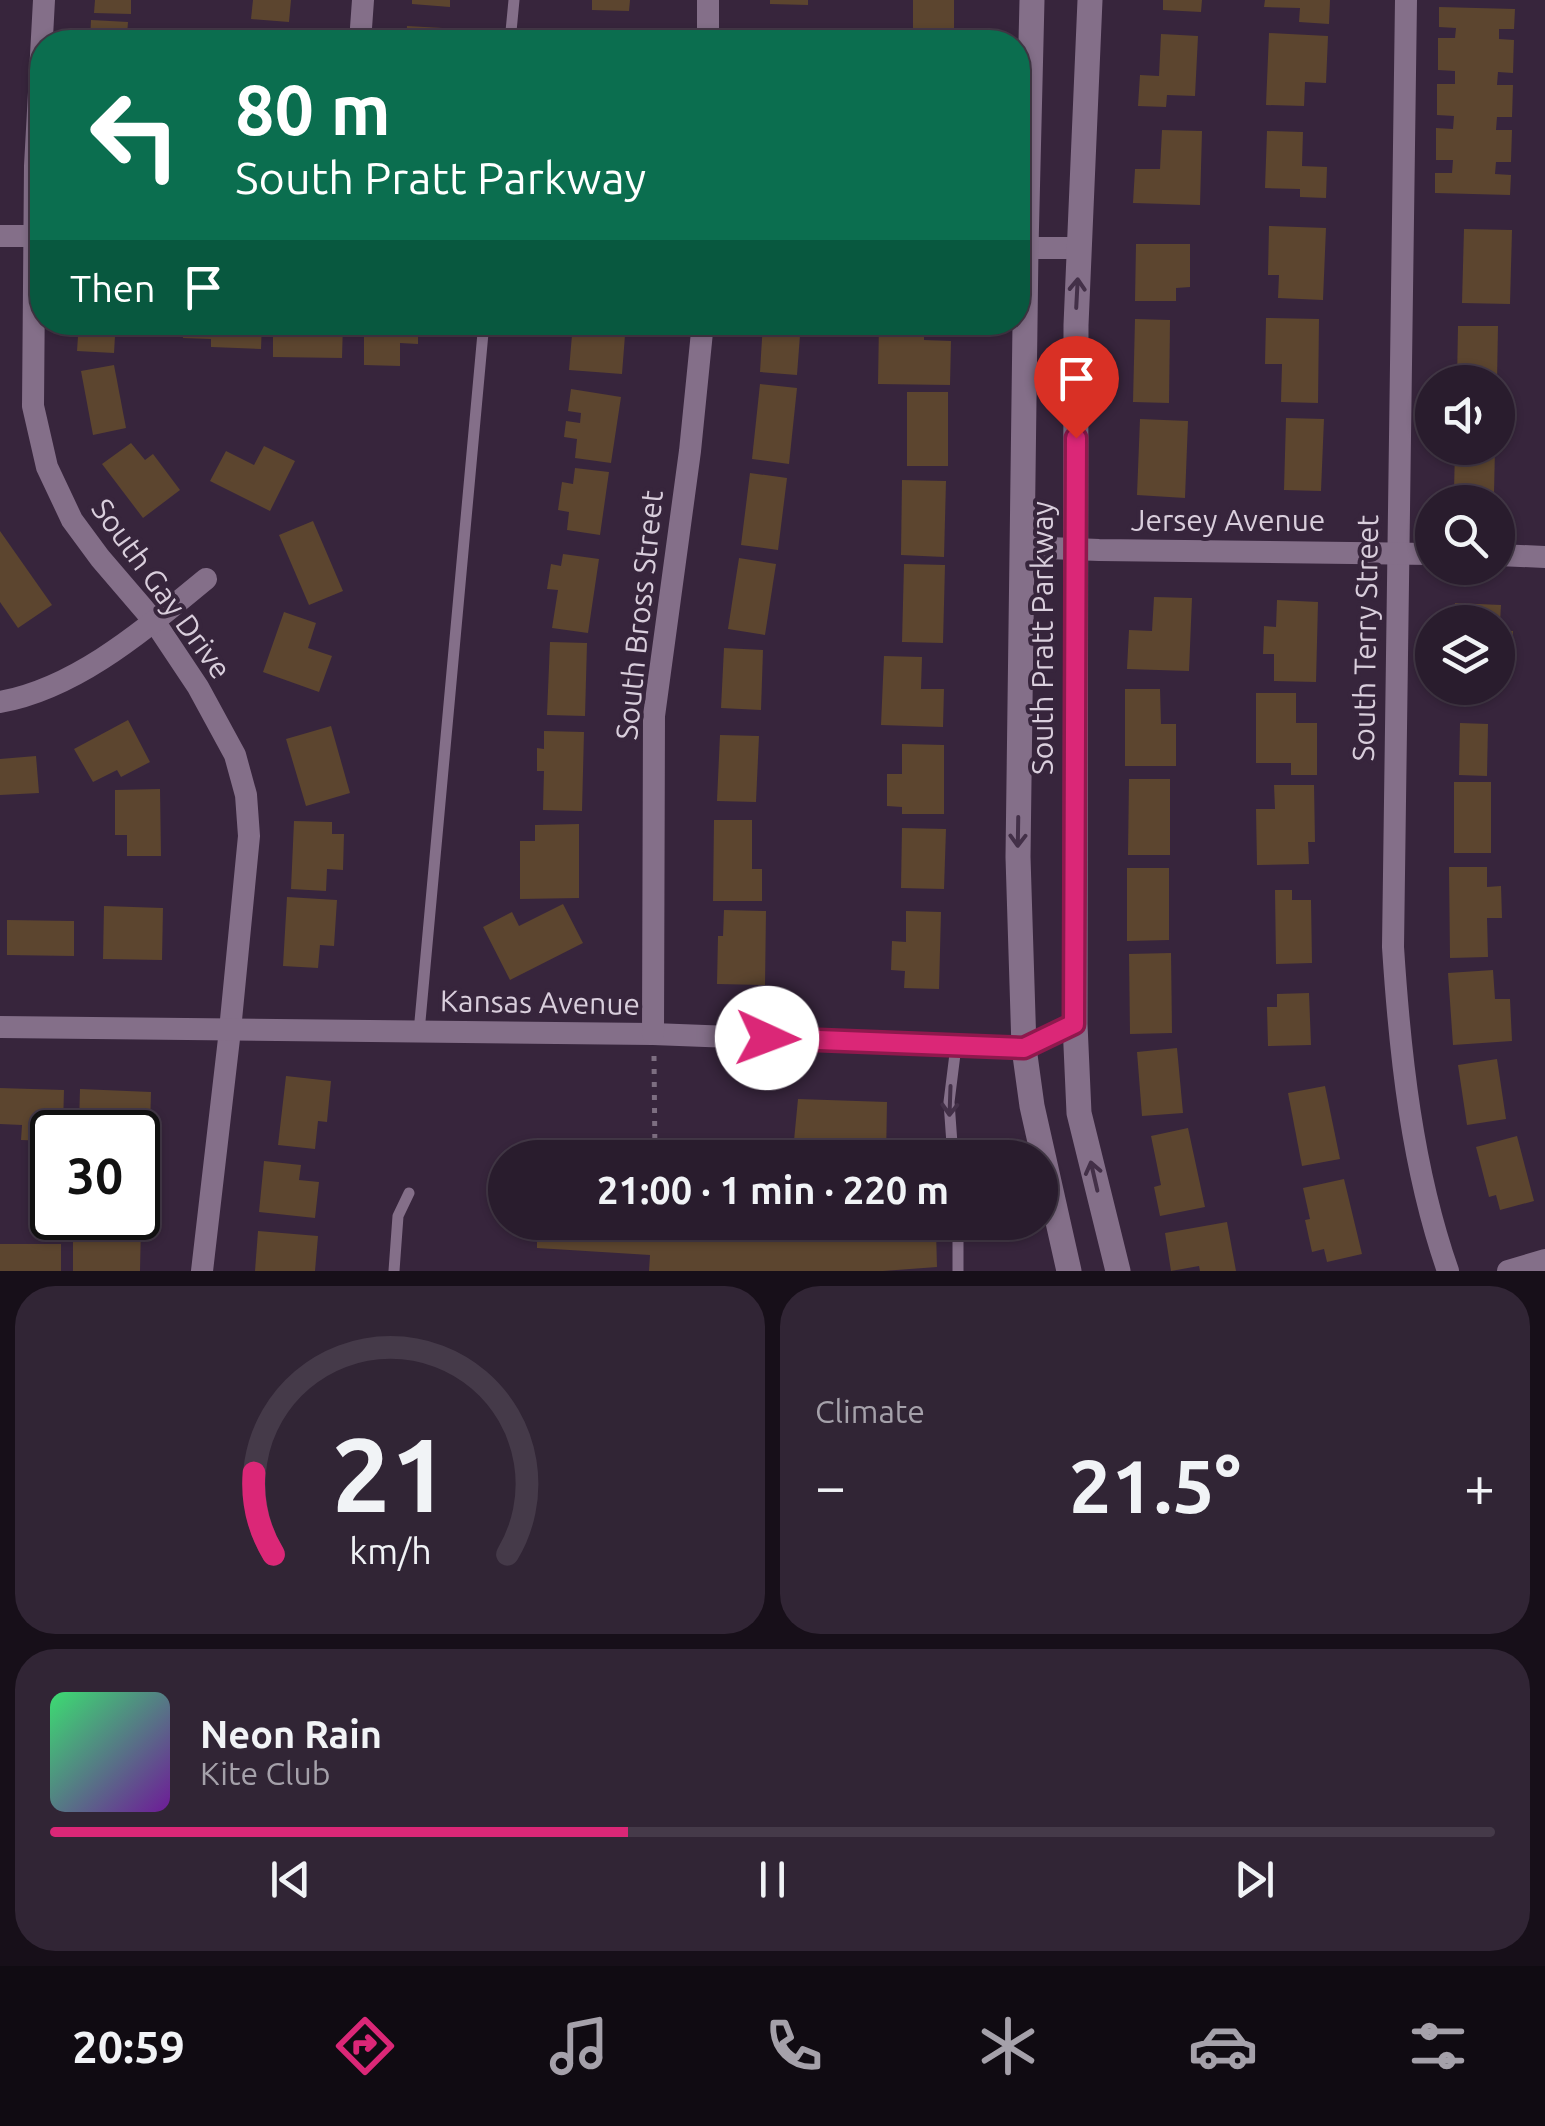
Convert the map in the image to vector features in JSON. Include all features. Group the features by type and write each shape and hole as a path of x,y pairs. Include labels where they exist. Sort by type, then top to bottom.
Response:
{"street":[{"name":"South Gay Drive","path":"42,30 44,0"},
{"path":"361,30 364,0"},
{"path":"708,0 708,30"},
{"name":"South Pratt Parkway","path":"1030,50 1032,0"},
{"name":"South Pratt Parkway","path":"1090,0 1076,325 1074,1024 1079,1114 1118,1271"},
{"name":"South Terry Street","path":"1406,0 1393,927 1397,1004 1417,1152 1448,1271"},
{"path":"0,236 30,236"},
{"path":"1030,248 1080,248"},
{"name":"South Gay Drive","path":"35,335 33,406 47,467 72,520 154,621 198,687 235,755 246,795 249,836 202,1271"},
{"name":"South Bross Street","path":"654,1034 654,716 702,335"},
{"name":"South Pratt Parkway","path":"1022,335 1018,856 1024,1048 1032,1106 1069,1271"},
{"name":"Jersey Avenue","path":"1023,547 1415,554"},
{"path":"1515,556 1545,557"},
{"path":"0,702 22,698 75,676 154,621 206,578"},
{"name":"Kansas Avenue","path":"0,1027 654,1034 1024,1048 1074,1024"},
{"path":"1508,1271 1545,1260"}],"lane":[{"path":"511,30 514,0"},
{"path":"419,1032 483,335"},
{"path":"951,1140 949,1102 956,1046"},
{"path":"394,1271 398,1216 409,1193"},
{"path":"958,1240 958,1271"}],"path":[{"path":"654,1034 654,1140"}],"building":[{"path":"95,0 131,0 131,14 94,13"},
{"path":"253,0 291,0 289,22 251,19"},
{"path":"412,0 450,0 450,7 412,4"},
{"path":"592,0 630,0 629,11 592,10"},
{"path":"770,0 808,0 808,5 770,4"},
{"path":"913,0 954,0 954,28 913,28"},
{"path":"1163,0 1202,0 1201,12 1163,10"},
{"path":"1265,0 1330,0 1329,24 1299,22 1300,8 1264,7"},
{"path":"1439,7 1515,9 1514,29 1499,29 1499,39 1514,40 1513,73 1498,72 1497,85 1513,85 1512,117 1497,117 1496,130 1512,130 1511,162 1496,162 1495,174 1511,175 1510,195 1435,193 1435,173 1452,173 1453,160 1436,160 1436,128 1453,129 1454,116 1437,115 1437,84 1455,84 1455,71 1438,70 1438,38 1455,38 1456,28 1439,27"},
{"path":"91,20 128,22 127,30 91,30"},
{"path":"407,26 443,28 443,30 407,30"},
{"path":"1269,33 1328,36 1326,83 1305,82 1304,106 1266,105"},
{"path":"1161,34 1198,36 1195,96 1167,95 1166,107 1138,106 1140,75 1159,76"},
{"path":"1162,130 1202,131 1200,205 1133,203 1135,169 1160,169"},
{"path":"1267,131 1303,132 1302,166 1327,167 1326,198 1300,197 1300,189 1265,188"},
{"path":"1269,226 1326,228 1323,300 1278,298 1279,275 1268,275"},
{"path":"1464,229 1512,230 1510,304 1462,303"},
{"path":"1136,244 1190,244 1190,287 1176,288 1176,301 1135,301"},
{"path":"1266,318 1319,319 1318,403 1281,402 1282,364 1265,364"},
{"path":"1135,319 1170,320 1169,403 1133,402"},
{"path":"1458,326 1498,326 1497,365 1457,365"},
{"path":"78,335 136,335 115,336 114,353 77,351"},
{"path":"262,335 261,349 211,347 211,339 183,338"},
{"path":"273,335 343,335 342,358 273,357"},
{"path":"364,335 418,335 418,344 400,343 400,366 364,365"},
{"path":"572,335 625,335 622,374 569,370"},
{"path":"762,335 800,335 797,375 760,372"},
{"path":"879,335 924,335 924,340 951,341 950,385 878,384"},
{"path":"114,365 126,428 93,435 81,371"},
{"path":"760,384 797,388 789,464 752,459"},
{"path":"571,389 621,397 611,463 575,458 577,439 564,437 566,421 580,423 581,413 568,411"},
{"path":"907,392 948,392 948,466 907,466"},
{"path":"1286,418 1324,419 1321,491 1284,490"},
{"path":"1140,419 1188,421 1185,498 1137,495"},
{"path":"131,443 145,460 153,454 180,490 143,518 102,464"},
{"path":"264,446 295,461 270,511 210,481 226,451 254,465"},
{"path":"1455,465 1495,465 1494,485 1454,485"},
{"path":"575,468 609,472 600,535 567,530 569,512 558,510 562,482 573,484"},
{"path":"750,473 787,478 778,550 741,545"},
{"path":"902,480 946,481 944,557 901,555"},
{"path":"313,521 343,591 309,605 279,535"},
{"path":"0,531 52,605 18,628 0,602"},
{"path":"563,554 599,559 588,633 552,628 558,590 547,589 551,564 561,566"},
{"path":"739,558 776,564 765,635 728,629"},
{"path":"904,564 945,565 943,643 902,642"},
{"path":"1154,597 1192,598 1189,671 1127,669 1129,630 1152,631"},
{"path":"1277,600 1318,602 1316,682 1274,681 1274,654 1263,654 1264,626 1276,627"},
{"path":"284,612 316,623 308,648 332,656 319,692 263,672"},
{"path":"550,642 587,643 585,716 547,715"},
{"path":"724,648 763,650 761,710 721,708"},
{"path":"884,656 922,657 921,689 944,689 943,727 881,725"},
{"path":"1125,689 1160,689 1161,724 1176,724 1176,766 1125,766"},
{"path":"1256,693 1296,693 1296,723 1317,723 1317,775 1291,775 1291,763 1256,763"},
{"path":"128,720 150,762 121,777 117,770 93,782 74,749"},
{"path":"1460,723 1488,724 1487,776 1459,775"},
{"path":"331,726 350,793 306,806 286,739"},
{"path":"544,731 584,732 582,811 543,810 544,771 537,771 537,748 544,749"},
{"path":"720,735 759,736 756,802 717,801"},
{"path":"902,744 944,745 944,814 902,814 902,807 887,806 887,774 902,774"},
{"path":"36,756 39,793 0,795 0,759"},
{"path":"1129,779 1170,779 1170,855 1128,855"},
{"path":"1454,782 1491,782 1491,853 1454,853"},
{"path":"1274,785 1314,785 1315,842 1308,842 1309,864 1257,865 1256,809 1275,809"},
{"path":"160,789 161,856 127,856 127,835 115,835 115,790"},
{"path":"714,820 752,820 752,869 762,869 762,901 713,901"},
{"path":"294,821 332,822 332,834 344,834 343,870 327,869 326,891 291,889"},
{"path":"579,824 579,898 520,899 520,841 535,841 535,825"},
{"path":"902,828 946,829 944,889 901,888"},
{"path":"1449,867 1487,867 1487,887 1501,886 1502,918 1487,918 1488,957 1450,958"},
{"path":"1127,868 1169,868 1169,940 1127,941"},
{"path":"1275,890 1292,890 1292,900 1311,900 1312,963 1276,964"},
{"path":"287,897 337,900 334,946 320,945 318,968 283,966"},
{"path":"563,904 583,943 510,980 483,927 512,912 519,926"},
{"path":"104,906 163,908 162,960 103,959"},
{"path":"724,910 766,911 765,985 717,984 718,936 723,936"},
{"path":"906,911 941,912 939,989 904,988 905,971 891,970 892,941 906,942"},
{"path":"7,920 74,921 74,956 7,955"},
{"path":"1171,953 1172,1033 1130,1034 1129,954"},
{"path":"1493,970 1495,999 1510,999 1512,1041 1453,1045 1448,973"},
{"path":"1309,993 1311,1045 1268,1046 1267,1007 1277,1007 1277,994"},
{"path":"1177,1048 1183,1113 1142,1116 1137,1052"},
{"path":"1497,1059 1506,1119 1467,1125 1458,1065"},
{"path":"286,1076 331,1081 327,1122 318,1121 315,1149 278,1145"},
{"path":"1325,1086 1340,1159 1302,1166 1288,1093"},
{"path":"0,1088 64,1090 63,1110 30,1110 30,1140 21,1140 22,1125 0,1124"},
{"path":"80,1089 151,1092 150,1110 79,1110"},
{"path":"798,1099 887,1102 886,1140 794,1140"},
{"path":"1188,1128 1205,1207 1160,1216 1154,1187 1161,1185 1151,1136"},
{"path":"1517,1136 1534,1201 1500,1210 1496,1195 1489,1197 1476,1147"},
{"path":"264,1161 301,1165 299,1180 319,1182 315,1218 259,1212"},
{"path":"1344,1179 1362,1254 1327,1262 1324,1249 1312,1252 1303,1188"},
{"path":"1227,1222 1236,1271 1200,1271 1199,1266 1171,1271 1165,1233"},
{"path":"258,1231 318,1236 315,1271 255,1271"},
{"path":"73,1240 141,1240 140,1271 73,1271"},
{"path":"537,1240 936,1240 937,1267 883,1271 649,1271 650,1255 537,1248"},
{"path":"0,1244 61,1244 61,1271 0,1271"}],"route":[{"path":"767,1038 1024,1048 1074,1024 1076,438"}]}
